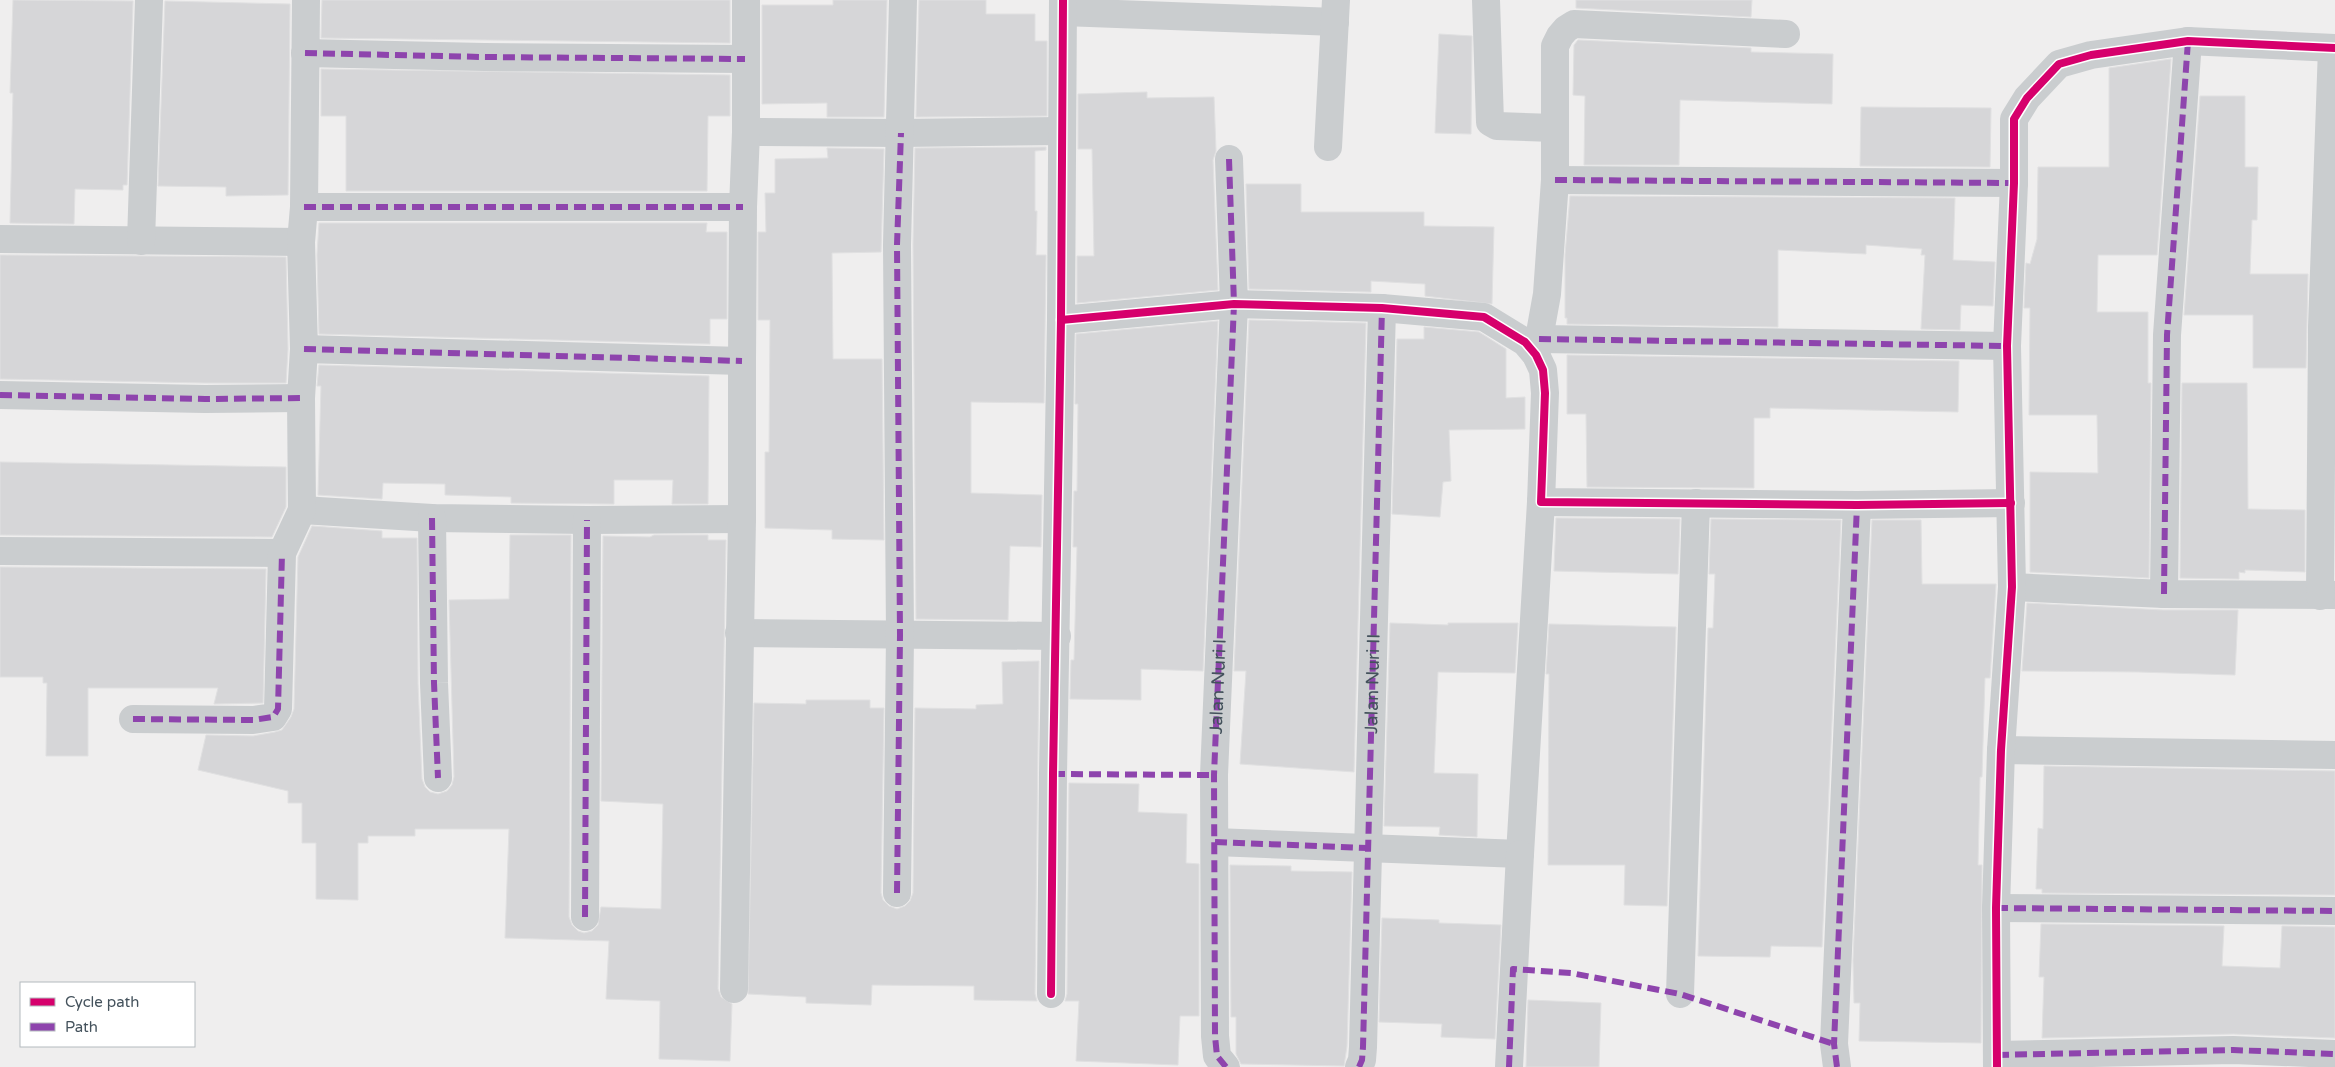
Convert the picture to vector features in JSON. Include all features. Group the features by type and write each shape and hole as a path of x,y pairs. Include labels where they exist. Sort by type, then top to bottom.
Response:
{"street":[{"path":"141,241 149,0"},
{"path":"133,719 253,720 273,717 278,709 282,554 302,510 301,398 304,349 301,242 304,207 306,0"},
{"path":"734,989 742,519 746,0"},
{"path":"897,893 900,635 897,245 903,0"},
{"path":"1486,0 1490,122 1497,126 1554,128"},
{"path":"1051,994 1052,774 1057,636 1061,320 1063,6 1336,11 1328,147"},
{"path":"1509,1067 1541,502 1545,393 1538,347 1546,294 1555,180 1555,46 1566,28 1574,24 1786,34"},
{"path":"2164,594 2167,335 2188,41"},
{"path":"2012,587 2164,594 2328,596 2322,327 2333,48 2188,41 2091,55 2059,64 2028,98 2014,119 2014,183 2007,346 2012,587 2001,750 1996,908 1997,1061 2233,1050 2335,1054"},
{"path":"305,53 484,57 745,59"},
{"path":"746,132 1061,131"},
{"name":"Jalan Nuri I","path":"1226,1067 1217,1056 1215,1036 1214,775 1234,304 1229,159"},
{"path":"1555,180 2014,183"},
{"path":"304,207 743,206"},
{"path":"0,239 301,242"},
{"path":"1061,320 1234,304 1382,308 1484,317 1525,342 1538,347 2007,346"},
{"name":"Jalan Nuri II","path":"1361,1064 1382,308"},
{"path":"304,349 742,361"},
{"path":"0,395 205,399 301,398"},
{"path":"1541,502 1857,505 2011,503"},
{"path":"1680,994 1696,503"},
{"path":"1837,1067 1834,1044 1857,505"},
{"path":"302,510 432,518 742,519"},
{"path":"432,518 434,683 438,778"},
{"path":"585,917 587,520"},
{"path":"0,551 282,554"},
{"path":"739,633 1057,636"},
{"path":"2001,750 2335,755"},
{"path":"1215,842 1520,854"},
{"path":"1996,908 2335,911"}],"building":[{"path":"13,0 133,1 127,185 123,185 123,190 75,189 74,224 10,223 13,93 10,93"},
{"path":"322,0 730,0 730,43 321,38"},
{"path":"833,0 887,0 884,117 827,117 827,103 762,104 762,5 833,5"},
{"path":"919,0 986,0 986,14 1035,14 1035,41 1047,41 1047,116 916,117"},
{"path":"1576,0 1752,0 1751,17 1576,8"},
{"path":"165,1 290,4 288,195 226,196 226,187 158,186"},
{"path":"1439,34 1472,36 1471,134 1435,133"},
{"path":"1578,40 1751,48 1751,52 1833,54 1832,104 1680,100 1679,165 1584,165 1585,96 1573,95 1574,45"},
{"path":"2171,59 2157,255 2098,255 2097,312 2148,312 2148,383 2151,383 2149,578 2030,572 2030,472 2098,473 2097,415 2029,415 2030,308 2024,308 2026,263 2030,264 2037,239 2038,167 2109,167 2109,68"},
{"path":"321,69 730,75 730,116 708,116 707,191 346,191 346,116 321,116"},
{"path":"1147,92 1147,98 1214,97 1216,151 1213,160 1218,290 1077,303 1077,256 1094,256 1092,149 1078,149 1078,94"},
{"path":"2200,96 2245,96 2245,167 2258,167 2257,220 2252,220 2250,274 2308,274 2306,368 2253,368 2253,315 2184,315"},
{"path":"1861,107 1991,108 1990,167 1860,166"},
{"path":"1046,147 1046,150 1035,151 1036,255 1046,255 1044,403 971,402 971,493 1042,495 1041,547 1010,546 1008,620 916,619 913,245 915,148"},
{"path":"827,148 884,149 881,252 832,253 833,359 882,359 884,540 832,539 832,530 765,528 765,452 769,452 770,320 758,320 758,232 766,232 765,193 775,193 775,159 828,158"},
{"path":"1246,184 1301,184 1301,212 1424,212 1424,226 1494,227 1492,304 1425,296 1425,284 1371,281 1371,292 1249,289"},
{"path":"1570,196 1955,198 1953,260 1995,262 1993,306 1961,305 1960,330 1921,329 1925,255 1921,255 1922,249 1866,245 1866,254 1778,250 1778,327 1567,324 1567,318 1565,318 1565,255"},
{"path":"319,223 707,223 706,232 727,232 727,319 710,319 710,344 319,334 317,255"},
{"path":"0,255 286,257 288,349 286,383 0,379"},
{"path":"1249,320 1366,323 1354,772 1240,764 1246,671 1234,671"},
{"path":"1218,321 1203,671 1141,669 1141,700 1070,699 1071,660 1074,660 1077,547 1073,547 1074,491 1077,491 1078,404 1075,404 1076,334"},
{"path":"1424,327 1479,332 1506,349 1506,398 1525,397 1525,429 1449,430 1451,481 1443,482 1440,517 1392,514 1397,339 1424,339"},
{"path":"1567,355 1959,361 1958,412 1770,408 1770,418 1754,418 1754,488 1587,487 1586,414 1567,414"},
{"path":"319,365 709,376 708,504 672,504 673,480 614,480 614,504 511,503 511,497 445,495 445,484 383,483 382,499 318,495 321,386 317,386"},
{"path":"2182,383 2247,383 2248,509 2305,510 2305,572 2245,570 2245,573 2239,572 2239,579 2180,578"},
{"path":"0,462 286,467 286,507 272,537 0,535"},
{"path":"1556,518 1680,519 1678,574 1554,571"},
{"path":"1711,519 1841,520 1822,947 1771,946 1770,957 1698,956 1708,628 1713,628 1715,574 1709,574"},
{"path":"1872,520 1921,520 1922,584 1996,584 1990,678 1985,678 1982,777 1980,777 1978,865 1982,865 1981,1043 1859,1041 1860,1003 1854,1003 1853,960"},
{"path":"312,526 382,531 382,538 417,538 418,683 422,779 425,787 430,792 438,794 447,791 452,785 454,777 449,600 509,599 510,535 571,535 569,917 572,925 578,931 584,933 592,931 598,925 601,907 661,909 663,804 601,801 603,536 708,535 708,540 726,540 718,989 721,997 732,1004 730,1061 659,1059 660,1001 606,999 609,941 505,938 509,829 415,829 415,836 368,836 368,843 358,843 358,900 316,899 316,843 302,843 302,803 288,803 288,791 198,770 206,735 253,736 275,732 282,730 291,717 294,709 298,557"},
{"path":"0,567 266,569 263,703 214,704 218,688 88,688 88,756 46,756 47,683 43,683 43,677 0,677"},
{"path":"2027,603 2163,610 2238,610 2235,675 2022,671"},
{"path":"1390,623 1448,625 1448,623 1518,623 1515,673 1438,672 1434,773 1478,774 1477,837 1439,835 1440,827 1384,826"},
{"path":"1549,624 1676,627 1667,906 1624,905 1625,865 1548,865 1549,674 1546,674"},
{"path":"1039,661 1035,994 1037,1001 974,1000 974,986 872,985 871,1005 806,1003 806,997 748,994 754,703 806,704 806,700 870,700 870,708 884,708 881,893 883,900 889,906 897,909 905,906 910,901 913,893 915,708 976,709 976,705 1003,704 1002,662"},
{"path":"2044,766 2335,771 2335,895 2042,893 2042,889 2036,889 2038,828 2043,829"},
{"path":"1069,783 1139,784 1138,812 1187,814 1186,863 1199,864 1199,1016 1180,1016 1178,1065 1076,1061 1079,1001 1065,1001 1067,994"},
{"path":"1230,865 1291,866 1291,871 1352,872 1347,1046 1344,1066 1241,1064 1236,1054 1236,1017 1231,1017"},
{"path":"1382,918 1439,920 1439,923 1501,925 1495,1039 1441,1037 1442,1024 1379,1022"},
{"path":"2041,924 2224,926 2222,966 2280,968 2282,926 2335,927 2335,1038 2233,1034 2042,1038 2044,977 2039,977"},
{"path":"1528,1000 1601,1003 1599,1067 1526,1067"}],"marked path":[{"path":"2164,594 2167,335 2188,41"},
{"path":"305,53 484,57 745,59"},
{"path":"897,893 900,635 897,245 901,133"},
{"path":"1226,1067 1217,1056 1215,1036 1214,775 1234,304 1229,159"},
{"path":"1555,180 2014,183"},
{"path":"304,207 743,207"},
{"path":"1359,1067 1362,1060 1363,1047 1382,308"},
{"path":"1539,339 2007,346"},
{"path":"304,349 742,361"},
{"path":"0,395 205,399 301,398"},
{"path":"1837,1067 1834,1044 1857,505"},
{"path":"432,518 434,683 438,778"},
{"path":"585,917 587,520"},
{"path":"133,719 253,720 273,717 278,709 282,553"},
{"path":"1053,774 1214,775"},
{"path":"1215,842 1368,848"},
{"path":"1996,908 2335,911"},
{"path":"1509,1067 1513,969 1571,973 1680,994 1834,1044"},
{"path":"1997,1055 2233,1050 2335,1054"}],"cycle path":[{"path":"1051,994 1061,320 1063,0"},
{"path":"1997,1067 1996,908 2001,750 2012,587 2007,346 2014,183 2014,119 2027,98 2059,64 2091,55 2188,41 2335,48"},
{"path":"1061,320 1234,304 1382,308 1484,317 1525,342 1536,355 1543,370 1545,393 1541,502 1857,505 2011,503"}]}
